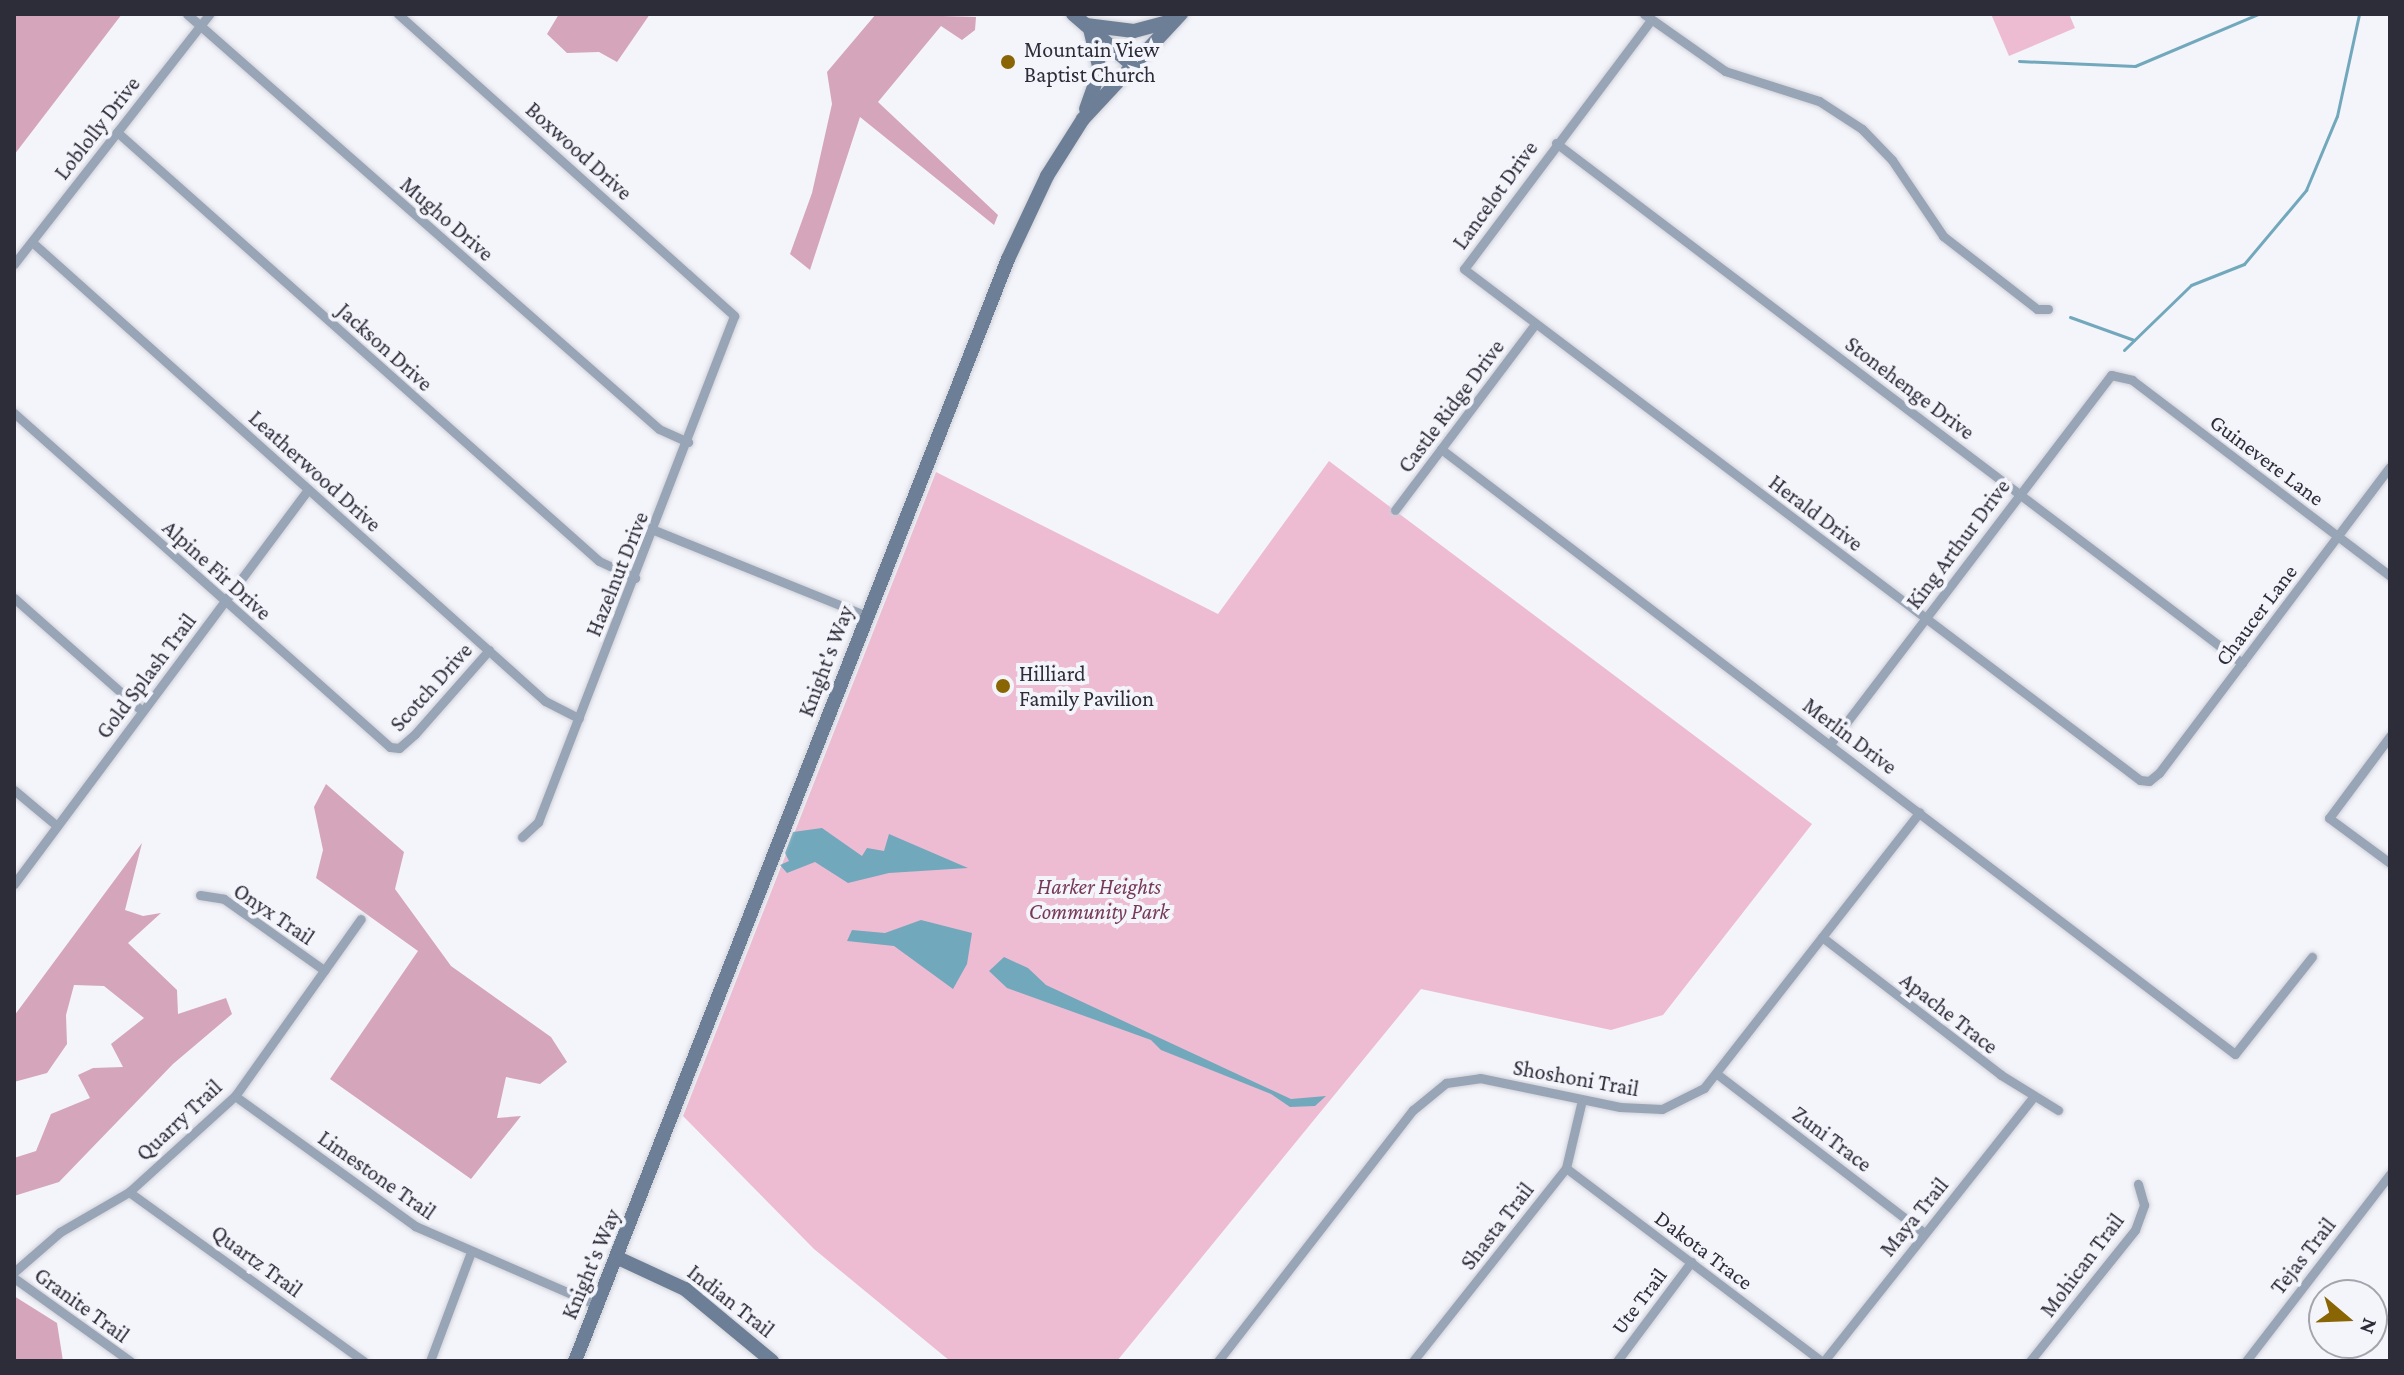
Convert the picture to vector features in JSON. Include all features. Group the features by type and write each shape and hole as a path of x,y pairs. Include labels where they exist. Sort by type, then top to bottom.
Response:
{"main road":[{"path":"1073,14 1130,63"},
{"path":"1088,27 1134,31 1177,17"},
{"name":"Knight's Way","path":"575,1361 1008,259 1047,176 1083,119 1130,63 1177,17"},
{"path":"1083,119 1100,70 1088,27"},
{"name":"Indian Trail","path":"618,1258 685,1289 772,1361"}],"street":[{"name":"Mugho Drive","path":"187,14 659,429 688,442"},
{"name":"Loblolly Drive","path":"14,264 209,14"},
{"name":"Boxwood Drive","path":"398,14 734,316"},
{"name":"Lancelot Drive","path":"1464,269 1647,17"},
{"path":"1647,17 1725,71 1819,101 1862,129 1892,160 1943,236 2037,309 2048,309"},
{"name":"Jackson Drive","path":"117,132 599,561 635,578"},
{"name":"Stonehenge Drive","path":"1556,143 2242,663"},
{"name":"Leatherwood Drive","path":"32,242 545,701 579,718"},
{"name":"Herald Drive","path":"1464,269 2140,780 2149,781"},
{"name":"Hazelnut Drive","path":"522,837 538,822 654,530 734,316"},
{"name":"Castle Ridge Drive","path":"1395,510 1535,324"},
{"name":"King Arthur Drive","path":"1830,744 2103,380 2121,375"},
{"name":"Guinevere Lane","path":"2121,375 2390,576"},
{"name":"Alpine Fir Drive","path":"14,413 390,747 399,748"},
{"name":"Merlin Drive","path":"1441,449 2235,1054 2312,957"},
{"name":"Chaucer Lane","path":"2149,781 2390,467"},
{"name":"Gold Splash Trail","path":"14,884 308,489"},
{"path":"654,530 867,616"},
{"path":"14,598 142,711"},
{"name":"Scotch Drive","path":"399,748 489,650"},
{"path":"2390,736 2329,818 2390,863"},
{"path":"14,790 57,826"},
{"name":"Shoshoni Trail","path":"1218,1361 1430,1093 1446,1083 1480,1078 1582,1100 1662,1109 1690,1098 1717,1074 1920,812"},
{"name":"Onyx Trail","path":"200,895 224,899 324,970"},
{"name":"Quarry Trail","path":"14,1275 60,1232 129,1192 235,1096 361,919"},
{"name":"Apache Trace","path":"1822,937 2034,1096 2058,1110"},
{"name":"Zuni Trace","path":"1717,1074 1924,1233"},
{"name":"Limestone Trail","path":"235,1096 415,1226 597,1305"},
{"name":"Maya Trail","path":"1822,1361 2034,1096"},
{"name":"Shasta Trail","path":"1413,1361 1566,1168 1582,1100"},
{"name":"Dakota Trace","path":"1566,1168 1822,1361"},
{"name":"Tejas Trail","path":"2246,1361 2390,1174"},
{"name":"Mohican Trail","path":"2030,1361 2135,1230 2144,1205 2138,1184"},
{"name":"Quartz Trail","path":"129,1192 363,1361"},
{"path":"430,1361 471,1252"},
{"name":"Ute Trail","path":"1617,1361 1691,1262"},
{"name":"Granite Trail","path":"14,1275 130,1361"}],"green space":[{"path":"1991,14 2069,14 2075,28 2009,56"},
{"name":"Harker Heights Community Park","path":"1329,461 1812,824 1663,1015 1611,1030 1421,989 1117,1361 950,1361 814,1249 683,1116 936,472 1218,614"}],"shaded area":[{"path":"14,14 122,14 14,155"},
{"path":"559,14 650,14 617,62 599,52 567,53 547,34"},
{"path":"876,14 976,17 975,30 962,40 941,26 878,102 998,215 994,225 860,117 810,270 790,254 812,193 832,104 827,72"},
{"path":"326,784 404,852 395,889 451,966 551,1037 567,1062 540,1084 506,1077 497,1118 521,1116 471,1179 330,1079 418,951 316,878 323,850 314,807"},
{"path":"142,843 125,910 143,916 161,913 128,943 177,990 178,1014 226,998 232,1014 173,1064 59,1182 14,1196 14,1158 36,1151 51,1114 90,1098 78,1075 93,1068 123,1067 111,1044 144,1018 104,986 74,985 66,1015 67,1044 47,1073 14,1082 14,1016"},
{"path":"14,1296 57,1323 63,1361 14,1361"}],"water":[{"path":"822,828 862,856 867,848 884,851 889,834 968,868 889,873 848,883 815,862 787,873 780,865 789,861 785,853 793,832"},
{"path":"921,920 972,933 967,964 953,989 894,946 847,941 852,930 885,933"},
{"path":"1004,957 1028,968 1046,985 1291,1099 1326,1096 1315,1106 1290,1107 1271,1094 1161,1050 1151,1040 1007,988 989,971"}],"waterway":[{"path":"2019,61 2135,66 2258,14"},
{"path":"2124,350 2191,285 2244,264 2306,190 2337,116 2359,14"},
{"path":"2070,317 2134,340"}],"place":[{"name":"Mountain View Baptist Church","path":"1008,62"},
{"name":"Hilliard Family Pavilion","path":"1003,686"}]}
